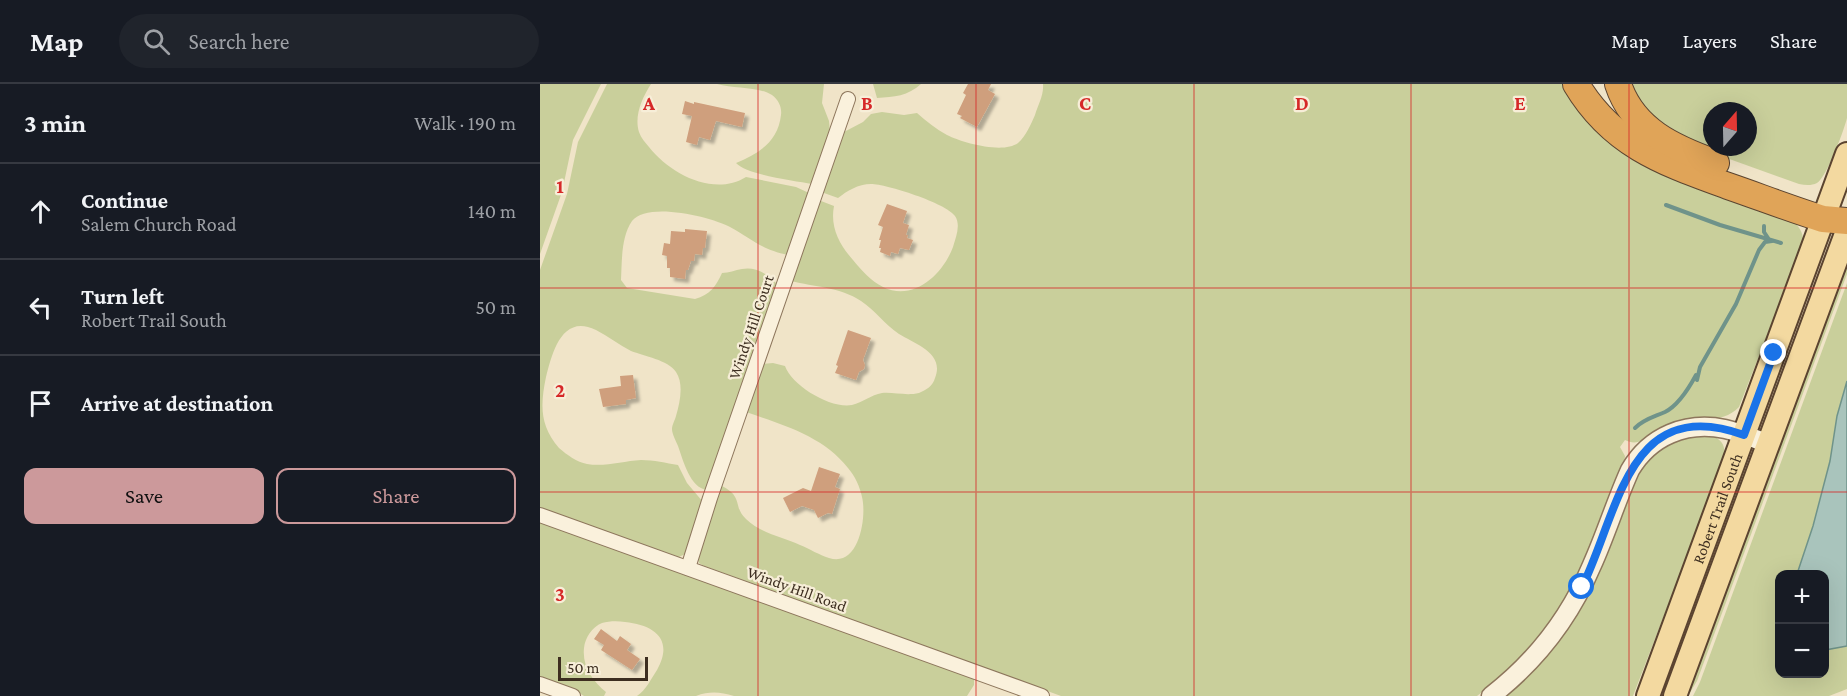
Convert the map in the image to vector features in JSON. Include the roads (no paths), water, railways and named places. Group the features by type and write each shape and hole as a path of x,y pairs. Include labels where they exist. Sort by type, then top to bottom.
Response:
{"highway":[{"path":"1576,84 1590,104 1612,127 1653,157 1680,168 1837,215"},
{"path":"1618,84 1624,98 1639,120 1666,142 1837,215"}],"main road":[{"name":"Robert Trail South","path":"1648,696 1744,435 1837,215 1847,154"},
{"name":"Robert Trail South","path":"1676,696 1847,231"}],"street":[{"name":"Windy Hill Court","path":"688,568 848,99"},
{"path":"1491,696 1536,655 1568,612 1593,564 1625,482 1644,451 1664,436 1686,428 1716,427 1769,444"},
{"name":"Windy Hill Road","path":"540,515 1042,696"},
{"path":"540,684 573,696"}],"water":[{"path":"1847,381 1847,646 1829,649 1829,570 1798,570 1813,526 1830,461 1837,416"}],"waterway":[{"path":"1666,205 1720,225 1781,243"},
{"path":"1764,226 1764,232 1768,238"},
{"path":"1697,380 1700,367 1736,304 1759,250 1765,242 1772,241"},
{"path":"1635,428 1675,405 1687,391 1696,375"}]}
